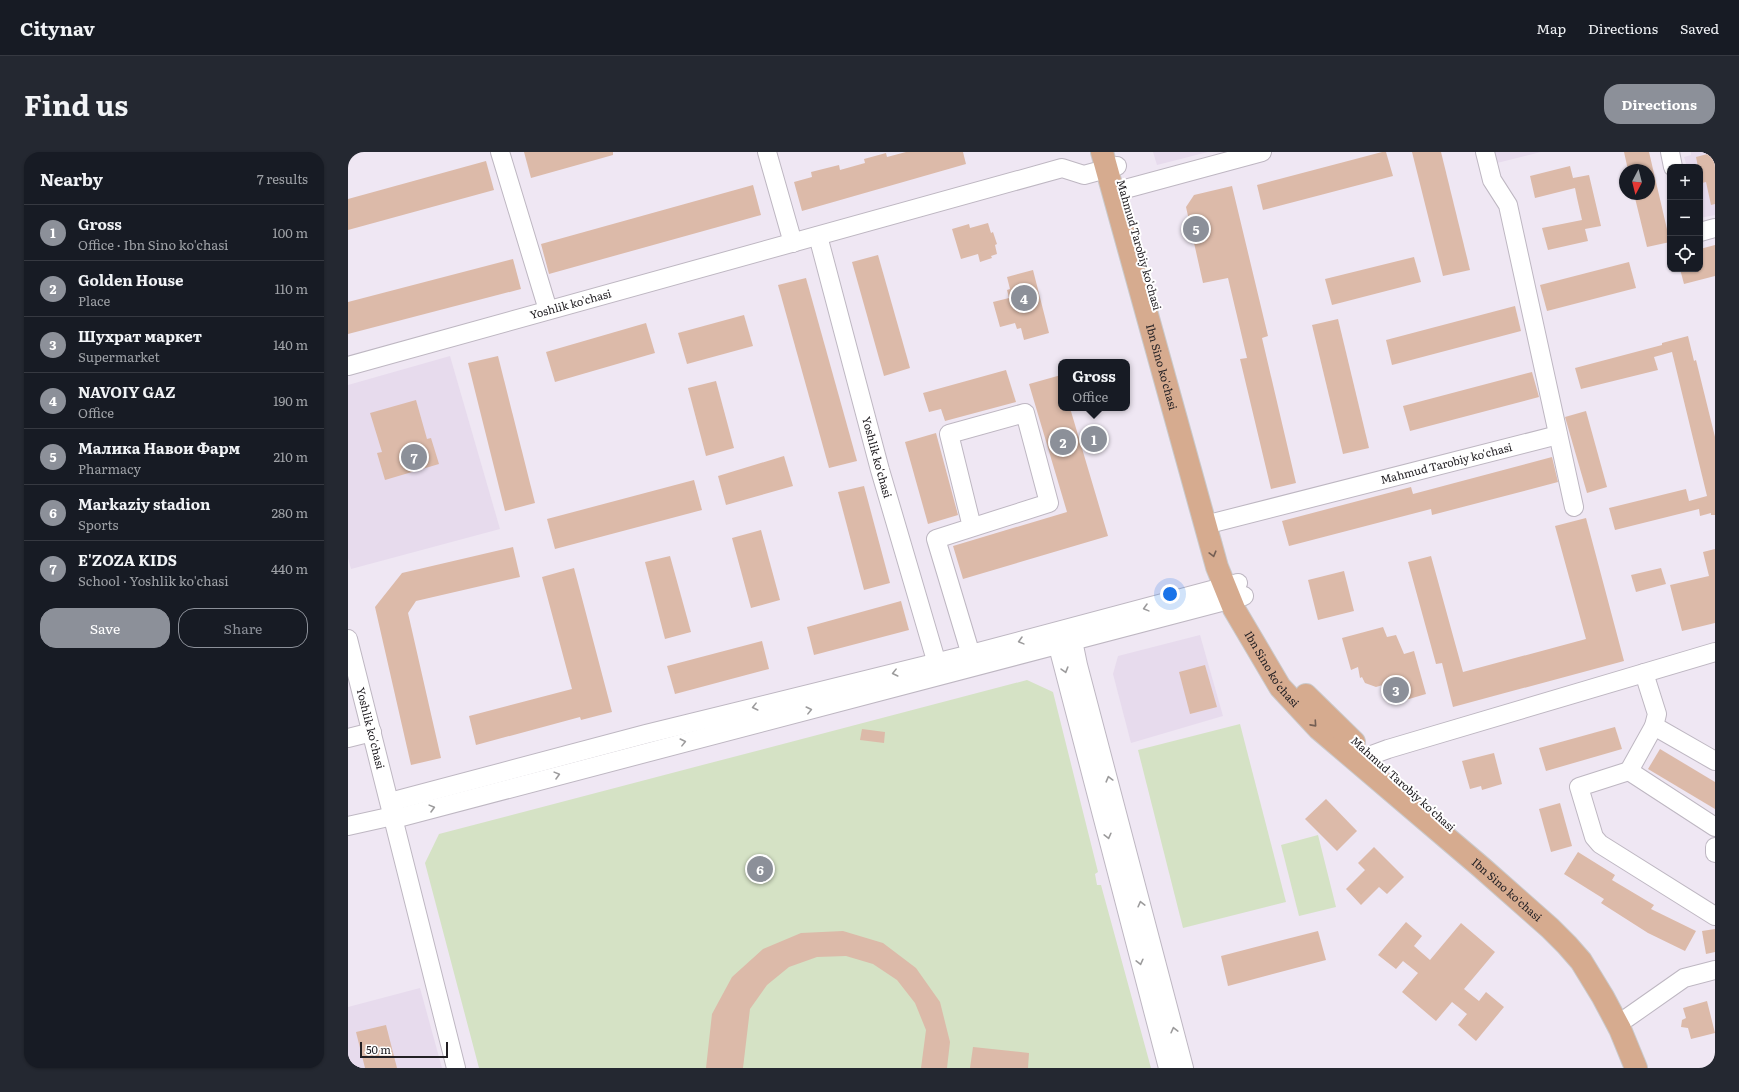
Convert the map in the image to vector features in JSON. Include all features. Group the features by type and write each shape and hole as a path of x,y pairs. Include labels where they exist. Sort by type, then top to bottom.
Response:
{"main road":[{"name":"Mahmud Tarobiy ko'chasi","path":"1109,160 1212,523 1234,592 1303,693 1365,760 1561,922 1610,982 1627,1018 1646,1068"},
{"name":"Ibn Sino ko'chasi","path":"1365,760 1567,945 1581,961 1603,998 1620,1029 1636,1068"}],"street":[{"path":"500,152 548,310"},
{"path":"768,152 793,243"},
{"path":"1119,191 1262,152"},
{"path":"1485,152 1492,180 1508,205 1574,507"},
{"path":"1670,152 1672,164"},
{"name":"Yoshlik ko'chasi","path":"348,366 1062,168 1084,175 1109,160"},
{"path":"1703,231 1715,228"},
{"name":"Yoshlik ko'chasi","path":"818,236 880,470 939,670"},
{"path":"972,528 949,434 1025,413 1050,503 972,528 936,539 973,661"},
{"name":"Mahmud Tarobiy ko'chasi","path":"1212,523 1558,435"},
{"path":"348,826 646,734 939,670 1234,592"},
{"path":"1064,637 1125,870 1184,1068"},
{"name":"Yoshlik ko'chasi","path":"348,639 456,1068"},
{"path":"1365,760 1715,652"},
{"path":"1644,673 1657,714 1654,726 1630,771 1579,787 1594,837 1600,844 1715,916"},
{"path":"1654,726 1715,762"},
{"path":"348,738 372,732"},
{"path":"1630,771 1715,827"},
{"path":"1715,847 1715,853"},
{"path":"1125,870 1168,1068"},
{"path":"1627,1018 1684,978 1715,970"}],"shaded area":[{"path":"1153,152 1208,152 1157,165"},
{"path":"1494,152 1541,152 1497,163"},
{"path":"1691,152 1715,152 1715,215 1703,217 1703,164 1686,164 1684,157 1691,155"},
{"path":"450,356 500,529 351,569 348,558 348,385"},
{"path":"1200,635 1223,716 1131,743 1113,674 1118,656"},
{"path":"420,988 442,1068 348,1068 348,1007"}],"green space":[{"path":"1027,680 1053,692 1098,872 1095,874 1097,885 1101,885 1151,1068 479,1068 425,863 439,834"},
{"path":"1240,724 1286,902 1183,928 1138,750"},
{"path":"1318,835 1336,907 1299,916 1281,845"}],"building":[{"path":"524,152 613,152 613,155 531,178"},
{"path":"906,152 963,152 966,164 802,211 794,182 812,177 811,172 839,165 840,170 865,163 864,159 886,153 887,157"},
{"path":"1386,152 1393,176 1263,210 1257,185"},
{"path":"1412,152 1441,152 1470,270 1443,276"},
{"path":"1624,152 1649,152 1652,164 1627,164"},
{"path":"1715,152 1715,204 1711,205 1706,182 1703,183 1703,164 1697,164 1696,157"},
{"path":"486,161 494,190 348,230 348,199"},
{"path":"1570,166 1573,178 1589,175 1601,226 1585,229 1588,241 1548,250 1542,228 1582,220 1575,188 1535,198 1530,176"},
{"path":"1655,178 1667,229 1667,243 1647,247 1635,200 1655,200"},
{"path":"753,185 761,215 549,274 541,244"},
{"path":"1232,186 1268,336 1262,338 1296,483 1271,489 1240,359 1247,358 1228,278 1203,283 1186,207 1194,195"},
{"path":"988,223 997,244 995,245 997,254 991,256 992,258 980,262 978,254 961,259 952,229 969,224 970,228"},
{"path":"1715,245 1715,276 1684,284 1681,272 1703,272 1703,248"},
{"path":"878,255 910,368 884,376 852,262"},
{"path":"1414,257 1421,282 1332,305 1325,279"},
{"path":"513,259 521,289 348,334 348,302"},
{"path":"1629,262 1636,288 1547,311 1540,285"},
{"path":"1033,270 1049,333 1024,340 1021,328 1017,329 1015,323 1000,327 993,302 1009,298 1007,290 1010,289 1007,277"},
{"path":"806,278 857,461 829,468 778,285"},
{"path":"1515,306 1521,331 1392,365 1386,340"},
{"path":"744,315 753,346 687,364 678,333"},
{"path":"1338,319 1369,448 1343,454 1312,325"},
{"path":"646,323 655,353 555,382 546,352"},
{"path":"1688,336 1694,361 1696,360 1715,437 1715,515 1711,515 1711,513 1700,516 1699,509 1615,530 1609,508 1686,489 1689,501 1707,496 1672,352 1654,357 1658,370 1581,389 1575,368 1662,345 1662,343"},
{"path":"498,356 535,503 505,511 468,363"},
{"path":"1006,370 1016,402 945,421 941,409 929,412 923,393"},
{"path":"1532,372 1539,397 1410,431 1403,406"},
{"path":"1058,376 1058,411 1071,411 1108,536 963,579 953,546 1067,512 1029,384"},
{"path":"716,381 734,448 706,456 688,388"},
{"path":"416,400 427,439 431,438 439,464 385,480 377,453 382,452 370,413"},
{"path":"1586,411 1607,487 1587,493 1565,417"},
{"path":"936,433 958,515 928,524 905,442"},
{"path":"784,456 793,486 726,505 718,476"},
{"path":"1552,457 1558,482 1432,515 1431,509 1289,546 1282,521 1411,487 1413,494"},
{"path":"694,480 702,510 555,549 547,519"},
{"path":"864,486 890,583 864,590 838,492"},
{"path":"1586,518 1624,661 1453,707 1442,663 1436,664 1408,562 1431,556 1463,672 1586,639 1555,526"},
{"path":"761,530 780,600 751,608 732,538"},
{"path":"513,547 520,577 416,601 408,613 441,758 411,765 375,607 402,573"},
{"path":"1715,549 1715,623 1682,631 1670,585 1709,576 1703,552"},
{"path":"670,556 691,632 665,639 645,562"},
{"path":"574,568 612,712 581,720 580,717 476,745 469,716 572,689 542,577"},
{"path":"1661,568 1666,584 1636,592 1631,575"},
{"path":"1344,571 1354,611 1318,620 1308,580"},
{"path":"901,601 909,630 814,655 807,627"},
{"path":"1383,627 1387,637 1396,635 1404,654 1414,651 1426,694 1392,704 1386,684 1376,687 1365,683 1362,677 1360,678 1358,667 1351,670 1342,638"},
{"path":"762,641 769,669 675,694 667,666"},
{"path":"1205,665 1217,707 1190,714 1179,672"},
{"path":"1615,727 1622,749 1546,771 1539,748"},
{"path":"862,729 885,732 884,743 860,740"},
{"path":"1660,749 1715,782 1715,809 1648,769"},
{"path":"1494,753 1502,784 1482,790 1481,786 1470,789 1462,761"},
{"path":"1326,799 1357,831 1337,851 1305,819"},
{"path":"1560,803 1572,846 1551,852 1539,809"},
{"path":"1374,847 1404,877 1387,894 1379,887 1361,905 1346,889 1365,870 1358,863"},
{"path":"1578,852 1615,875 1612,880 1654,905 1651,909 1696,931 1685,951 1648,933 1601,903 1604,899 1564,874"},
{"path":"1406,922 1422,936 1414,946 1430,960 1461,923 1495,952 1464,989 1479,1001 1486,992 1504,1007 1476,1041 1458,1025 1467,1014 1452,1002 1436,1021 1402,992 1418,973 1403,961 1396,969 1378,955"},
{"path":"1715,929 1715,952 1706,954 1702,931"},
{"path":"843,931 883,943 916,968 940,1002 950,1042 947,1068 921,1068 926,1030 915,1003 897,980 873,964 846,956 817,957 789,967 767,985 750,1009 743,1068 706,1068 712,1014 732,977 763,949 801,933"},
{"path":"1318,931 1326,960 1228,986 1221,956"},
{"path":"1707,1001 1715,1033 1691,1039 1688,1028 1681,1027 1682,1020 1686,1018 1683,1008"},
{"path":"386,1025 397,1068 365,1068 356,1032"},
{"path":"973,1047 1029,1053 1028,1068 970,1068"}],"place":[{"name":"Малика Навои Фарм","path":"1196,229"},
{"name":"NAVOIY GAZ","path":"1024,298"},
{"name":"Gross","path":"1094,439"},
{"name":"Golden House","path":"1063,442"},
{"name":"E'ZOZA KIDS","path":"414,457"},
{"name":"Шухрат маркет","path":"1396,690"},
{"name":"Markaziy stadion","path":"760,869"}]}
